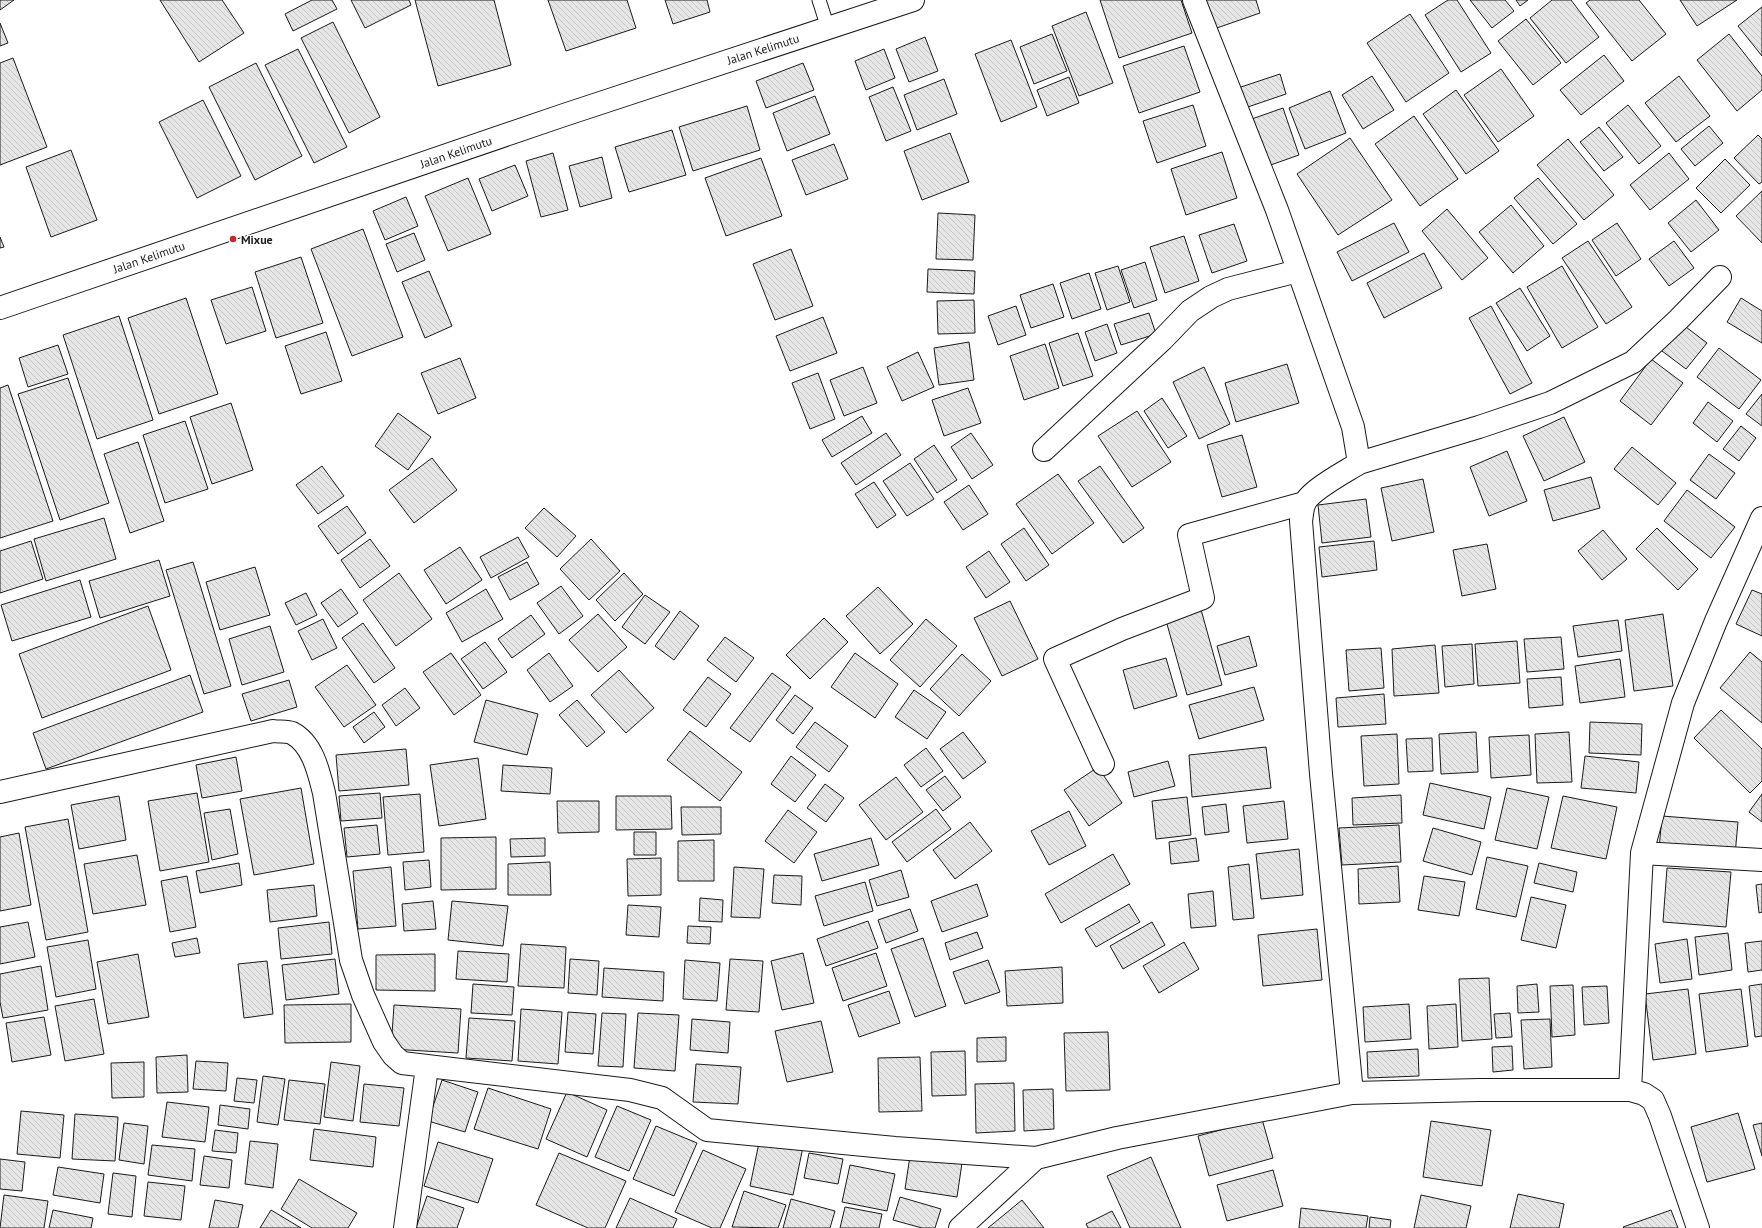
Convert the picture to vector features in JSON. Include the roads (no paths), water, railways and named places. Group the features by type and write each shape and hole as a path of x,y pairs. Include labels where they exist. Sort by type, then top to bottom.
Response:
{"street":[{"name":"Jalan Kelimutu","path":"0,308 556,117 913,0"},
{"path":"1194,0 1277,210 1353,427 1359,463"},
{"path":"1044,450 1162,340 1190,311 1211,297 1228,289 1298,271"},
{"path":"1103,764 1055,660 1122,629 1202,598 1189,535 1304,503 1324,485 1359,463 1479,427 1550,403 1633,362 1679,319 1720,277"},
{"path":"1304,503 1301,521 1321,774 1352,1093"},
{"path":"1630,1090 1642,853 1683,703 1716,621 1762,518"},
{"path":"0,792 273,731 291,733 305,745 317,766 322,786 351,960 363,995 375,1018 384,1042 402,1063 630,1090 662,1098 707,1130 895,1148 1036,1158 1117,1138 1352,1093 1494,1090 1630,1090 1644,1094 1653,1100 1660,1116 1698,1228"},
{"path":"1642,853 1762,860"},
{"path":"405,1228 427,1067"},
{"path":"960,1228 1036,1158"}],"lane":[{"path":"819,0 828,28"}],"place":[{"name":"Mixue","path":"233,239"}]}
